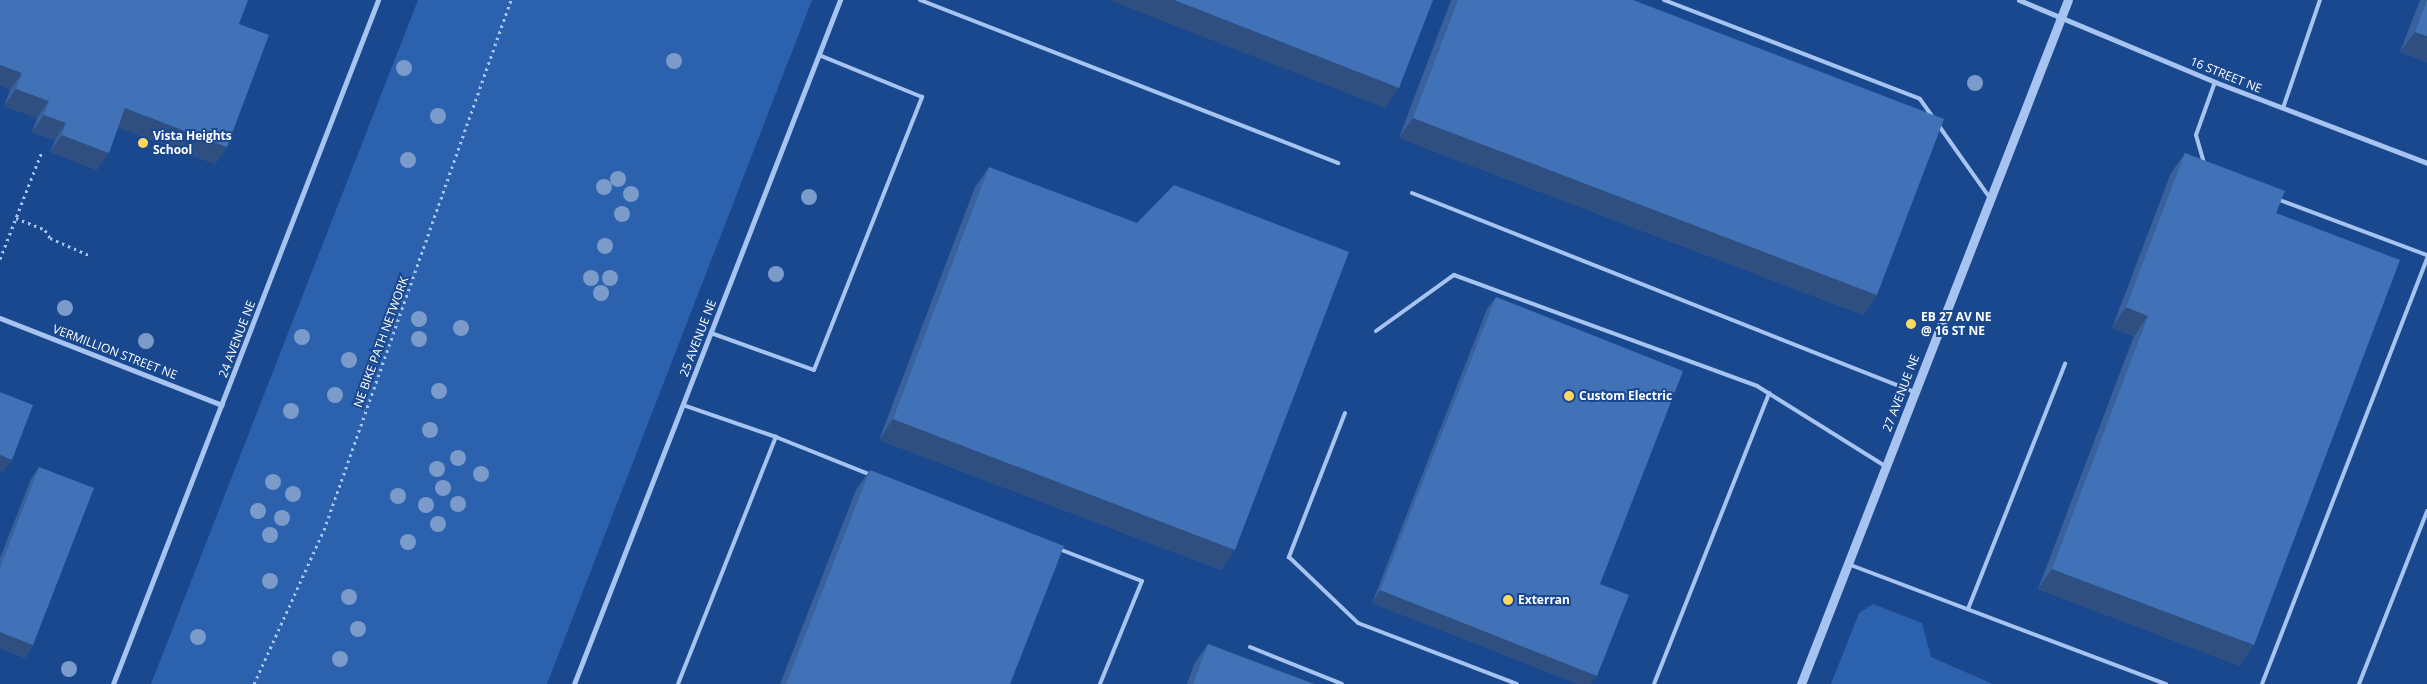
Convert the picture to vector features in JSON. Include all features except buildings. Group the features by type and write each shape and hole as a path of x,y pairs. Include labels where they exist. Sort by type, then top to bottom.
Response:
{"street":[{"name":"24 AVENUE NE","path":"113,684 378,0"},
{"name":"25 AVENUE NE","path":"574,684 840,0"},
{"name":"16 STREET NE","path":"2019,0 2062,16 2215,82 2427,163"},
{"name":"27 AVENUE NE","path":"1800,684 2068,0"},
{"name":"VERMILLION STREET NE","path":"0,318 222,405"}],"lane":[{"path":"920,0 1338,163"},
{"path":"1664,0 1920,99 1990,198"},
{"path":"2282,108 2320,0"},
{"path":"711,333 814,370 922,96 819,55"},
{"path":"2207,173 2196,135 2215,82"},
{"path":"1412,193 1914,392"},
{"path":"2262,684 2427,256 2271,197"},
{"path":"1376,331 1454,275 1757,386 1885,466"},
{"path":"1968,610 2065,364"},
{"path":"1654,684 1769,393"},
{"path":"683,405 776,437 876,477"},
{"path":"1345,413 1289,557 1358,623 1517,684"},
{"path":"678,684 776,437"},
{"path":"2359,684 2427,511"},
{"path":"1051,545 1142,581 1100,684"},
{"path":"1847,564 2166,684"},
{"path":"1250,647 1342,684"}],"path":[{"name":"NE BIKE PATH NETWORK","path":"254,684 324,530 511,0"},
{"path":"0,259 42,151"},
{"path":"16,218 45,230 50,238 91,256"}],"shaded area":[{"path":"418,0 812,0 547,684 151,684"},
{"path":"1873,604 1922,623 1931,657 1993,684 1831,684 1859,613"}],"place":[{"name":"Vista Heights School","path":"143,143"},
{"name":"EB 27 AV NE @ 16 ST NE","path":"1911,324"},
{"name":"Custom Electric","path":"1569,396"},
{"name":"Exterran","path":"1508,600"}]}
